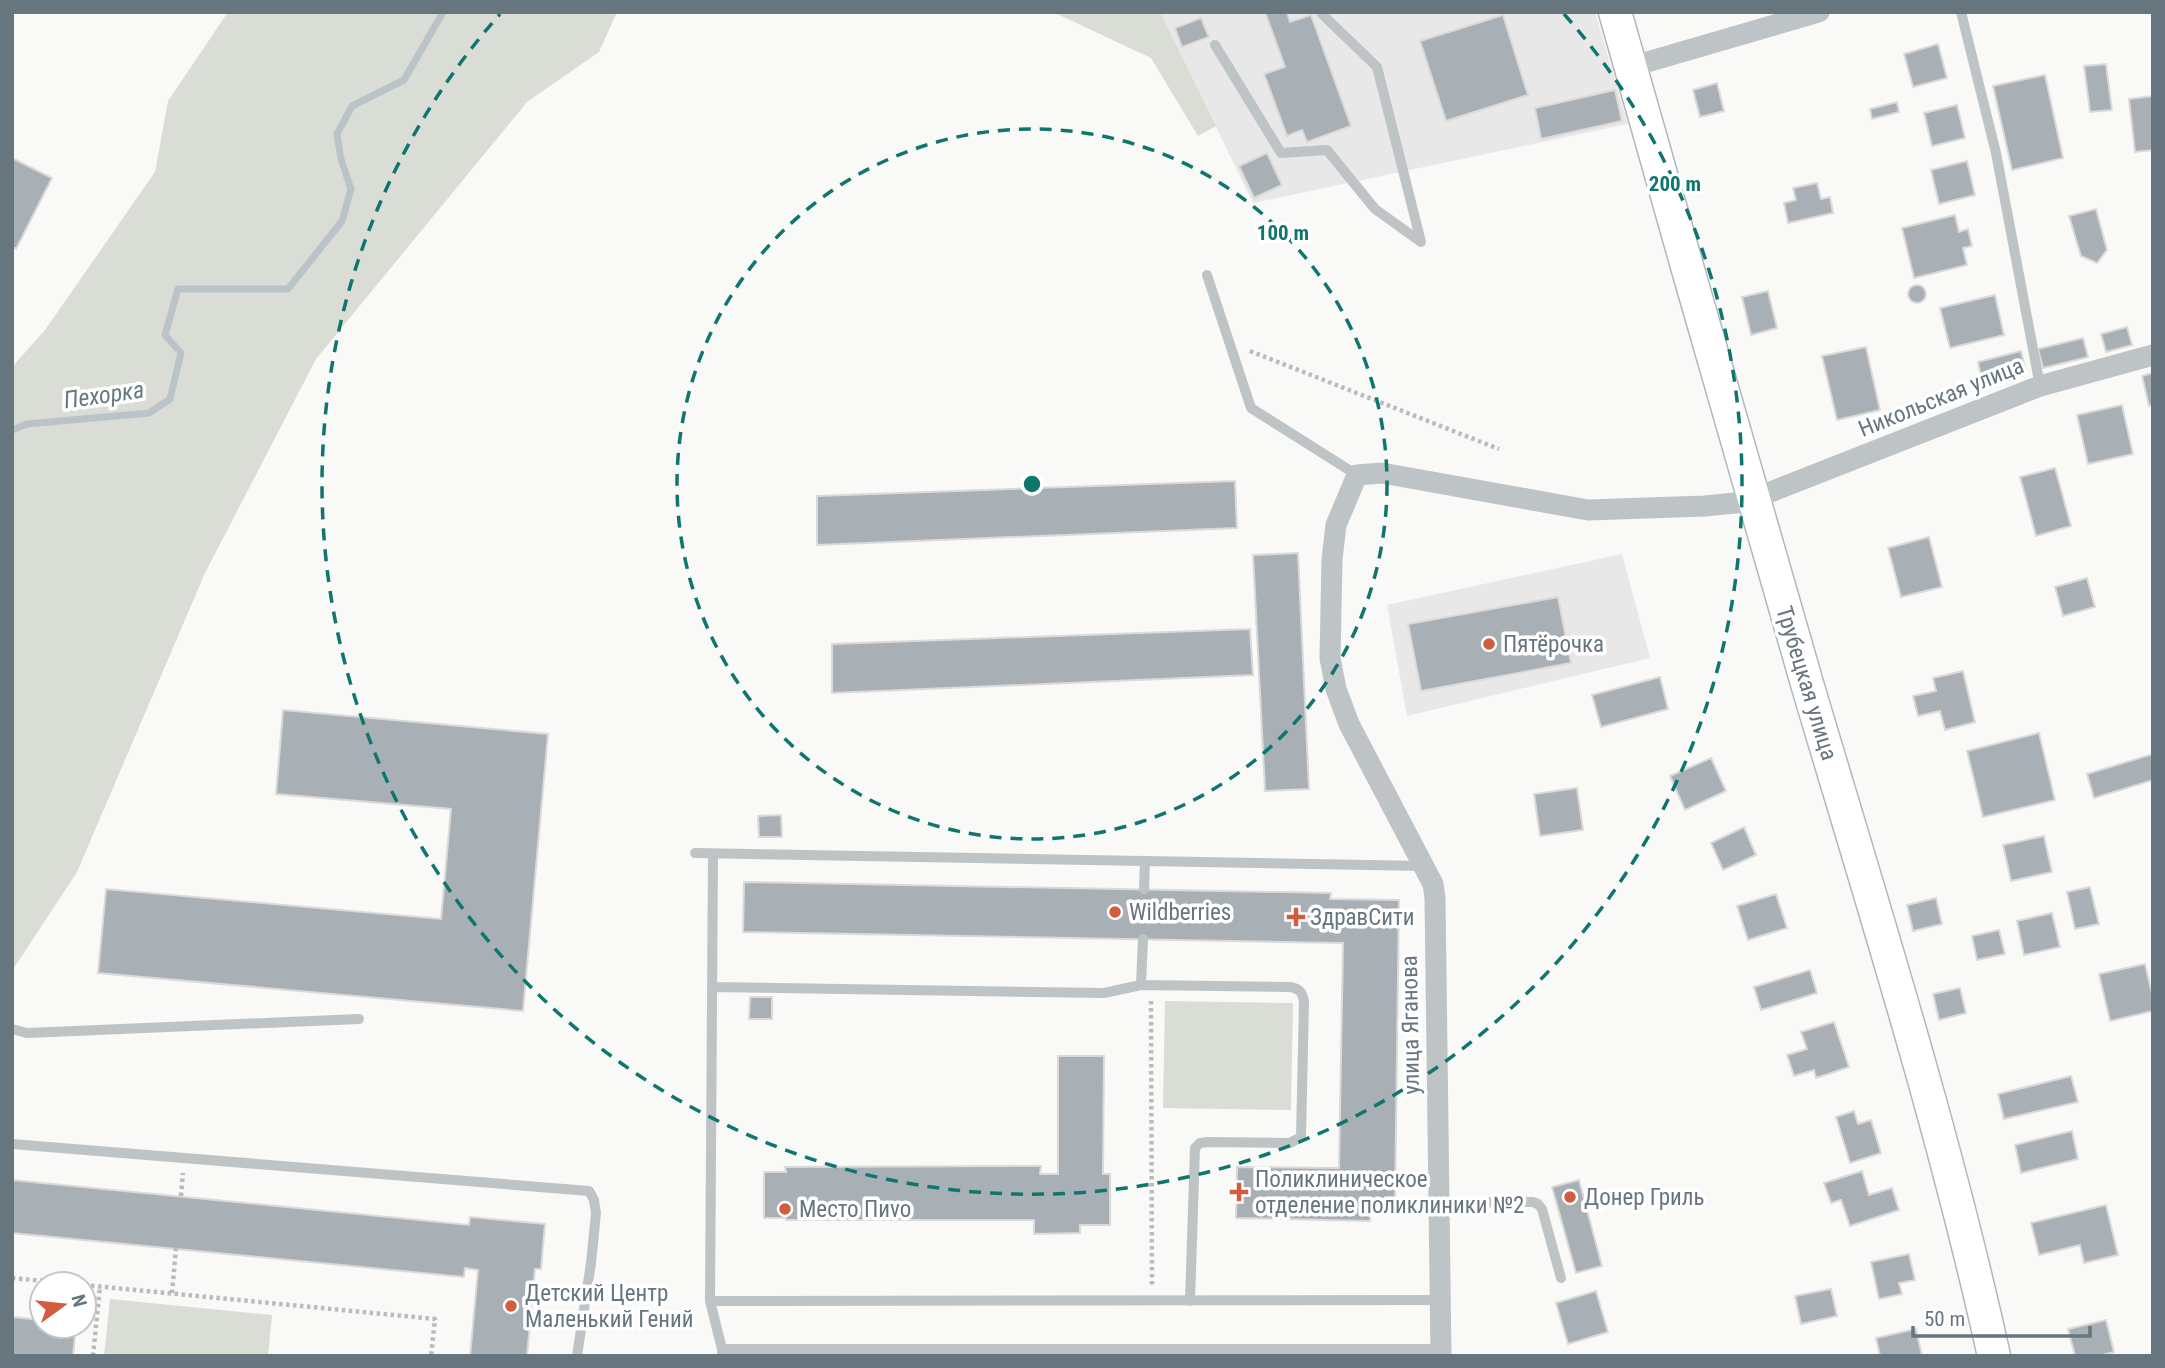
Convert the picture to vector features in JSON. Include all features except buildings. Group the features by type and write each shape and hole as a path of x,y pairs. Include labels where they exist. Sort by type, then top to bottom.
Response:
{"main road":[{"name":"Трубецкая улица","path":"1615,12 1753,500 1916,1050 1971,1252 1994,1356"}],"street":[{"path":"1630,67 1819,12"},
{"name":"Никольская улица","path":"1357,475 1382,473 1588,510 1705,506 1753,500 2040,386 2153,355"},
{"name":"улица Яганова","path":"1357,475 1336,525 1332,559 1330,657 1349,724 1433,884 1441,1352"}],"lane":[{"path":"1961,12 1996,153 2040,386"},
{"path":"1215,45 1281,153 1327,150 1376,209 1421,242 1377,67 1322,14"},
{"path":"1207,275 1251,408 1357,475"},
{"path":"695,853 1425,866"},
{"path":"713,854 710,1301 722,1352 1441,1352"},
{"path":"1144,889 1145,861"},
{"path":"1143,939 1146,985"},
{"path":"712,986 1104,993 1146,985 1298,988 1304,1001 1301,1137 1290,1143 1208,1142 1200,1143 1195,1148 1190,1301"},
{"path":"12,1029 27,1033 359,1019"},
{"path":"12,1144 589,1191 596,1213 577,1356"},
{"path":"1439,1203 1538,1203 1542,1209 1560,1279"},
{"path":"710,1301 1440,1300"}],"path":[{"path":"1230,342 1499,449"},
{"path":"1146,985 1152,1301"},
{"path":"172,1293 176,1248"},
{"path":"93,1356 100,1286 435,1319 431,1356"}],"shaded area":[{"path":"228,12 617,12 599,52 527,102 316,359 205,573 77,872 12,971 12,367 45,330 155,172 168,101"},
{"path":"1053,12 1160,12 1216,126 1198,136 1151,58"},
{"path":"1160,12 1595,12 1628,124 1253,203"},
{"path":"1622,554 1650,658 1407,716 1387,605"},
{"path":"1165,1001 1293,1003 1291,1110 1163,1108"},
{"path":"110,1299 272,1315 268,1356 104,1356"}],"waterway":[{"name":"Пехорка","path":"12,430 27,424 149,413 170,399 181,353 165,335 178,289 288,289 342,221 351,189 341,159 337,134 352,106 404,80 443,12"}],"place":[{"name":"Пятёрочка","path":"1489,644"},
{"name":"Wildberries","path":"1115,912"},
{"name":"ЗдравСити","path":"1296,917"},
{"name":"Поликлиническое отделение поликлиники №2","path":"1239,1192"},
{"name":"Донер Гриль","path":"1570,1197"},
{"name":"Место Пиvо","path":"785,1209"},
{"name":"Детский Центр Маленький Гений","path":"511,1306"}]}
